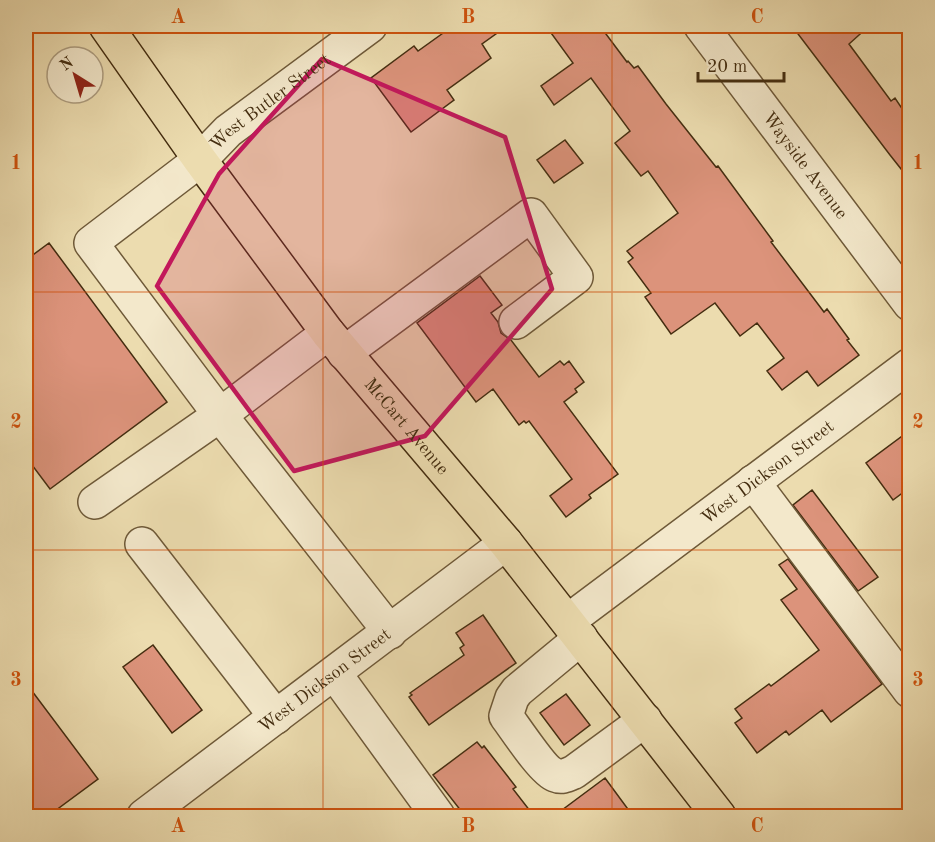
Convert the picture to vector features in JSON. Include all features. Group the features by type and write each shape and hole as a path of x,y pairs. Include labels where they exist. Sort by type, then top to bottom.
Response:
{"main road":[{"name":"McCart Avenue","path":"106,26 200,160 336,343 506,543 719,816"}],"street":[{"name":"West Butler Street","path":"220,415 91,243 200,160 228,131 370,26"},
{"name":"Wayside Avenue","path":"701,26 909,304"},
{"path":"95,502 220,415 336,343 531,215 576,277 516,322"},
{"name":"West Dickson Street","path":"645,720 574,772 562,777 552,775 506,716 517,691 575,629 753,482 909,365"},
{"path":"220,415 390,632"},
{"path":"753,482 909,691"},
{"name":"West Dickson Street","path":"144,816 506,543"},
{"path":"142,544 276,717"},
{"path":"335,674 438,816"}],"highlighted area":[{"path":"322,59 505,137 552,289 425,436 294,471 157,286 219,174"}],"building":[{"path":"453,26 507,26 482,44 491,58 447,90 454,100 411,132 371,78 414,46 418,51"},
{"path":"546,26 600,26 627,62 634,68 638,66 716,167 718,166 773,241 771,242 824,312 827,309 859,355 818,386 807,371 782,390 767,371 784,358 757,323 740,336 715,303 671,334 645,297 651,293 628,262 633,258 627,251 678,213 648,171 641,176 615,143 630,131 591,78 554,105 541,86 573,63"},
{"path":"792,26 869,26 849,44 891,101 895,98 909,119 909,179 890,155"},
{"path":"565,140 583,163 554,183 537,160"},
{"path":"49,243 167,402 50,489 26,457 26,260"},
{"path":"480,276 502,305 491,313 498,322 501,333 511,340 539,377 560,361 564,365 569,361 584,382 575,389 577,392 564,402 618,474 589,495 591,498 566,517 550,496 572,479 529,421 526,423 524,421 519,425 493,389 476,402 417,323"},
{"path":"909,431 909,488 893,500 866,463"},
{"path":"812,490 878,577 858,591 793,505"},
{"path":"788,559 882,684 831,722 822,710 789,735 786,731 757,753 735,723 742,718 735,709 769,684 771,686 819,650 781,600 797,589 779,565"},
{"path":"483,615 516,663 429,725 409,697 412,695 410,693 464,655 460,648 464,645 456,633"},
{"path":"153,645 202,710 172,733 123,667"},
{"path":"26,683 98,779 48,816 26,816"},
{"path":"566,694 590,725 564,745 540,713"},
{"path":"477,742 482,748 484,746 516,787 513,789 534,816 465,816 433,775"},
{"path":"605,778 633,816 554,816"}]}
